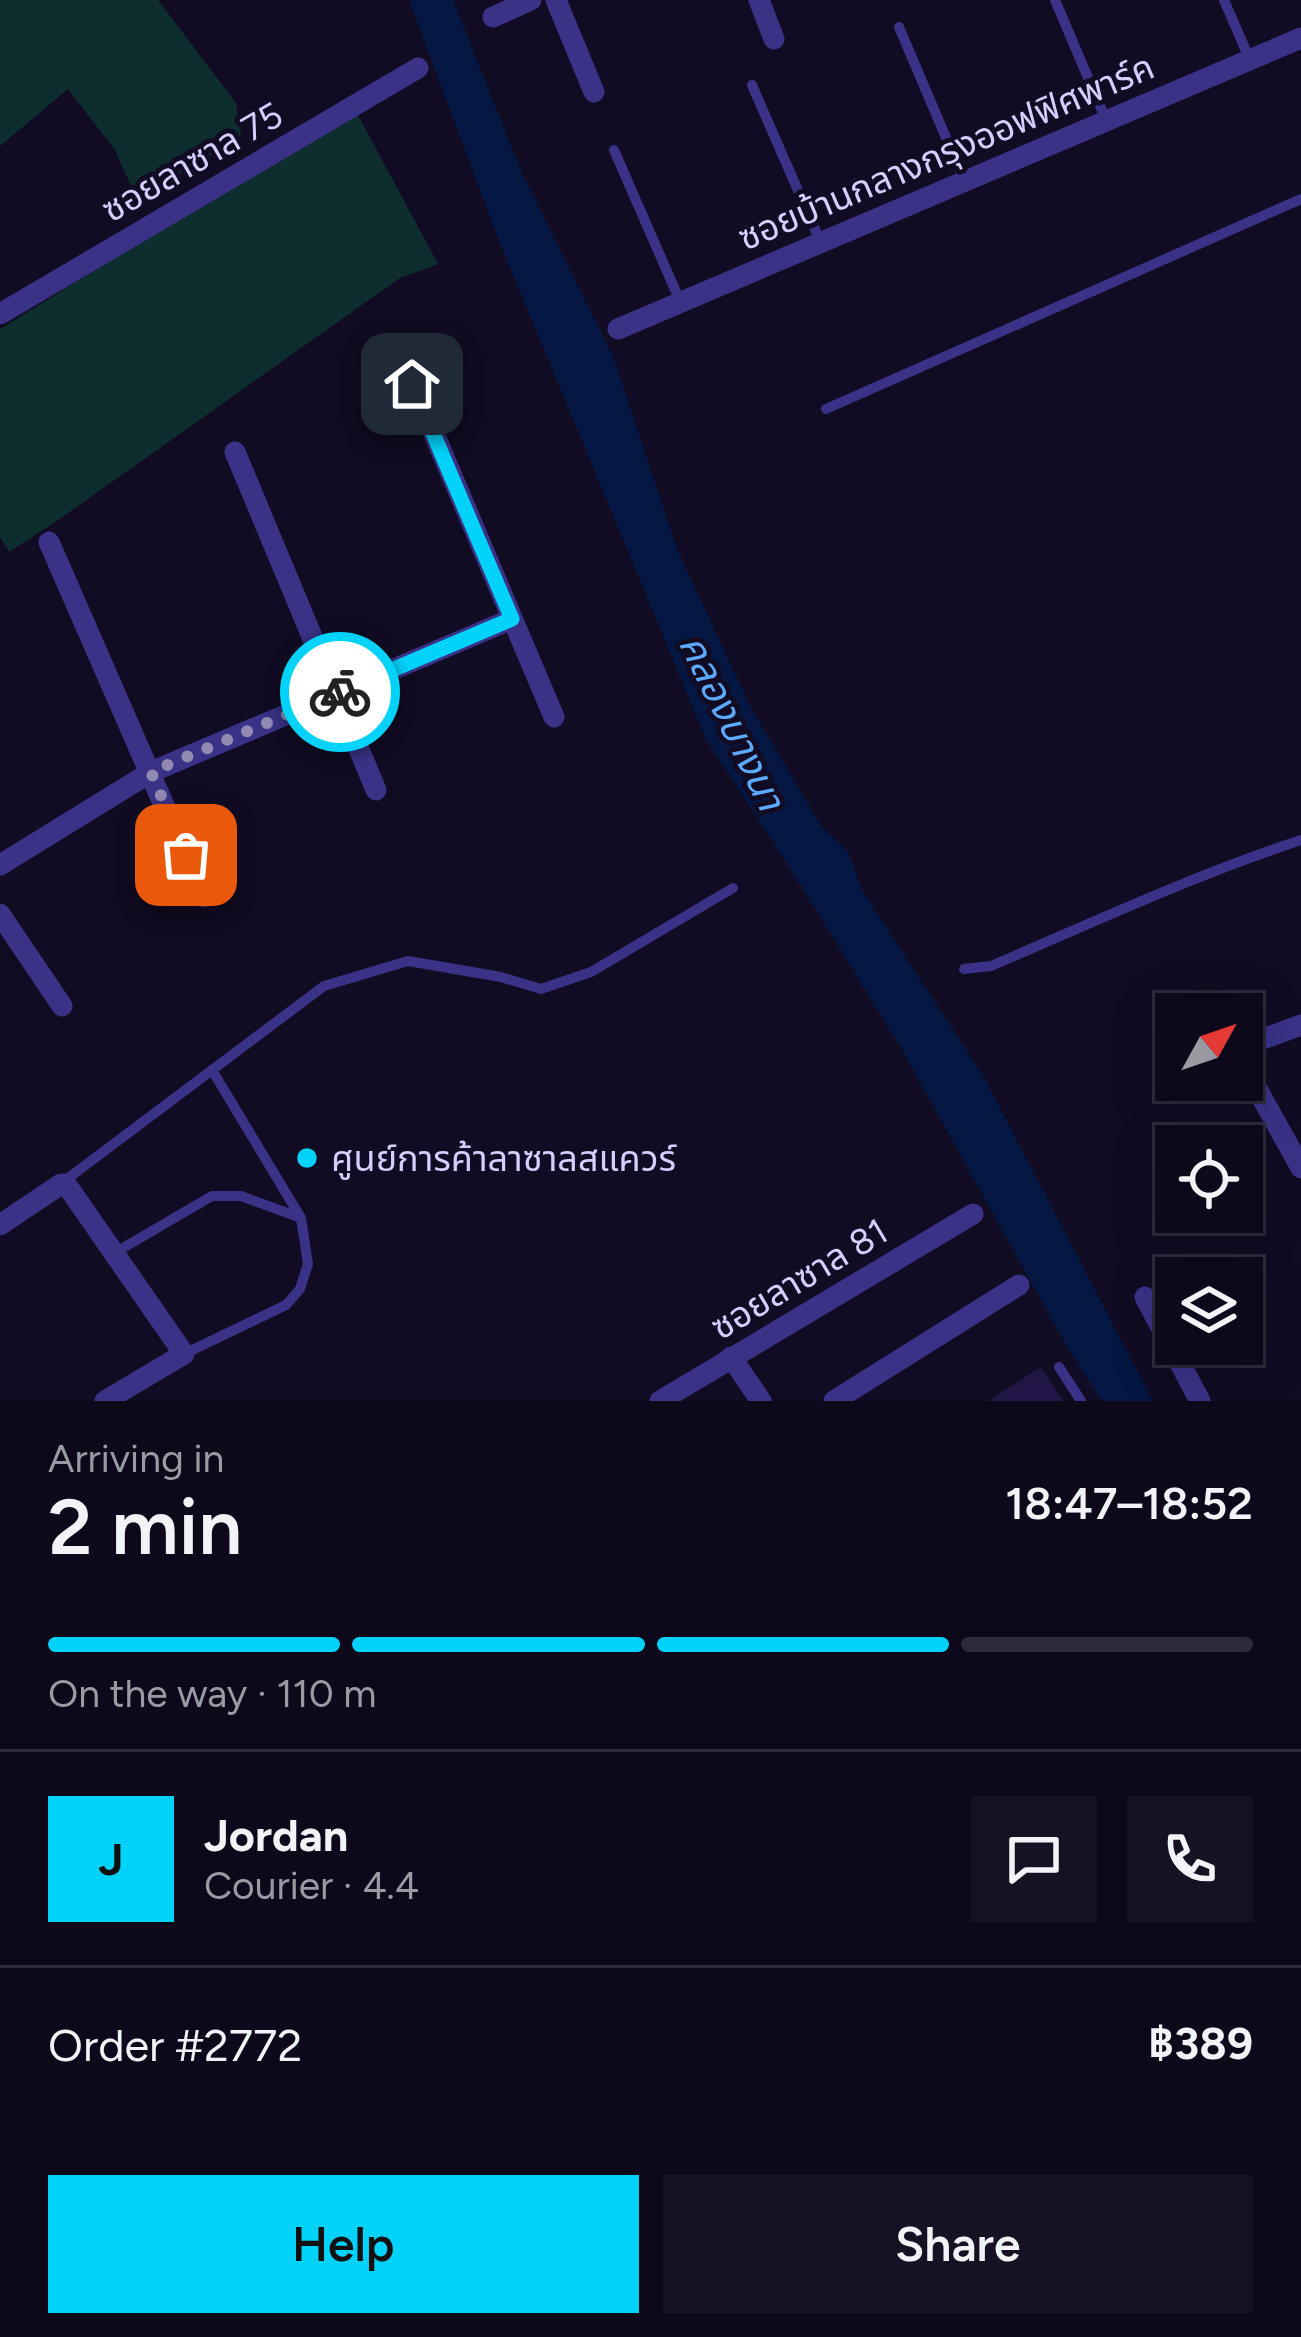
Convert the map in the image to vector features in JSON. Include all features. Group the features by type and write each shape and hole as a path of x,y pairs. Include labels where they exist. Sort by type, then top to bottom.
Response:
{"street":[{"path":"493,17 531,0"},
{"path":"556,0 594,92"},
{"path":"759,0 774,39"},
{"name":"ซอยบ้านกลางกรุงออฟฟิศพาร์ค","path":"618,329 1301,38"},
{"name":"ซอยลาซาล 75","path":"0,314 418,68"},
{"path":"412,384 554,717"},
{"path":"235,452 376,790"},
{"path":"50,542 204,897"},
{"path":"0,865 151,772 512,619"},
{"path":"0,914 62,1006"},
{"path":"1263,1039 1301,1025"},
{"path":"1263,1100 1301,1168"},
{"path":"0,1225 61,1184 71,1187 184,1354 105,1401"},
{"name":"ซอยลาซาล 81","path":"660,1401 973,1214"},
{"path":"834,1401 1019,1285"},
{"path":"1145,1297 1200,1401"},
{"path":"731,1357 761,1401"}],"lane":[{"path":"1055,0 1106,120"},
{"path":"1224,0 1250,60"},
{"path":"898,26 964,180"},
{"path":"752,85 820,241"},
{"path":"614,150 680,301"},
{"path":"826,409 1301,199"},
{"path":"964,969 992,966 1163,892 1301,840"},
{"path":"61,1184 324,986 408,962 501,977 541,989 591,972 734,888"},
{"path":"184,1354 286,1305 300,1289 308,1264 301,1218 212,1070"},
{"path":"116,1252 212,1196 241,1196 301,1218"},
{"path":"1060,1367 1081,1401"}],"green space":[{"path":"0,0 158,0 236,103 241,136 138,202 115,150 68,89 0,146"},
{"path":"358,115 438,264 400,278 9,552 0,537 0,329"}],"water":[{"name":"คลองบางนา","path":"409,0 453,0 522,173 613,356 677,549 750,706 822,827 848,851 861,888 985,1079 1153,1401 1102,1401 1067,1347 901,1048 706,739 499,241"}],"building":[{"path":"1041,1367 1063,1401 988,1401"}],"way so far":[{"path":"186,855 151,772 340,692"}],"place":[{"name":"ศูนย์การค้าลาซาลสแควร์","path":"307,1158"}],"route":[{"path":"340,692 512,619 412,384"}]}
